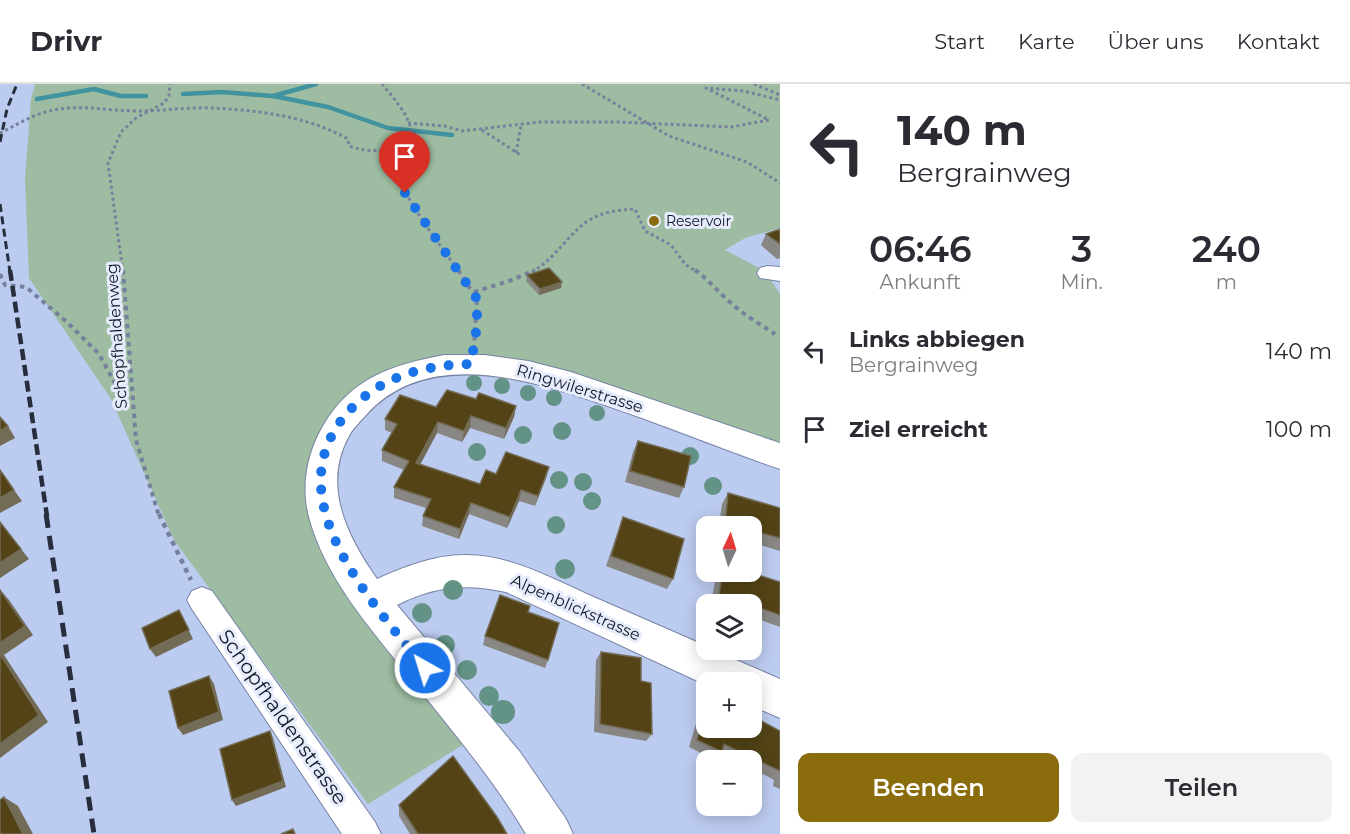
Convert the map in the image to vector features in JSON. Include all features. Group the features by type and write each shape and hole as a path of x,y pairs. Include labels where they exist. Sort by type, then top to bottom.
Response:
{"street":[{"name":"Ringwilerstrasse","path":"551,834 487,742 371,600 338,547 324,513 320,482 321,467 330,439 351,409 369,393 389,381 425,369 471,364 510,367 546,374 780,456"},
{"name":"Alpenblickstrasse","path":"371,600 410,580 442,571 463,569 496,574 529,585 721,672"},
{"name":"Schopfhaldenstrasse","path":"202,600 363,834"},
{"path":"762,691 780,699"}],"path":[{"name":"Schopfhaldenweg","path":"170,84 169,96 164,103 136,118 121,132 108,163 126,290 136,440 155,507 202,600"},
{"path":"381,84 408,123 410,130 411,144 401,167 401,180 405,193 474,292 478,308 471,364"},
{"path":"582,84 669,136 751,164 780,183"},
{"path":"754,84 780,95"},
{"path":"408,123 446,126 462,131 522,125 618,122 688,123 731,127 769,120 706,88 744,91 780,100"},
{"path":"0,133 44,112 56,109 85,107 125,111 210,108 273,114 328,127 348,138 349,146 369,153 411,144"},
{"path":"516,153 518,132 522,125"},
{"path":"481,130 522,156"},
{"path":"474,292 528,273 548,262 591,218 611,211 635,209 645,231 671,245 685,264 704,276 709,284 728,301 775,334"},
{"path":"0,274 4,285 26,287 68,323 99,354 117,387 132,399"}],"green space":[{"path":"35,84 780,84 780,228 745,238 725,250 765,271 780,294 780,456 471,364 359,401 322,497 480,734 368,804 174,540 111,399 29,278 25,178 31,99"}],"building":[{"path":"780,229 780,244 766,234"},
{"path":"549,268 562,282 540,289 527,275"},
{"path":"447,390 476,399 479,393 516,406 506,428 471,416 464,431 438,422 416,463 480,484 486,470 496,474 506,452 549,467 538,496 521,490 510,517 471,503 460,529 423,516 431,499 394,487 409,461 382,450 397,424 385,419 400,395 436,407"},
{"path":"0,417 8,426 0,431"},
{"path":"638,441 691,456 684,487 630,471"},
{"path":"0,470 14,490 0,498"},
{"path":"728,493 780,508 780,538 762,533 762,516 726,516"},
{"path":"623,517 684,539 673,579 611,556"},
{"path":"0,522 21,549 0,563"},
{"path":"762,576 780,582 780,615 762,609 762,594 719,594 721,582 762,582"},
{"path":"0,590 25,626 0,643"},
{"path":"500,595 530,606 528,612 559,623 548,660 485,636"},
{"path":"179,610 189,630 150,649 142,628"},
{"path":"601,652 641,658 641,681 651,683 652,734 600,724"},
{"path":"0,654 39,715 0,744"},
{"path":"209,676 219,712 178,728 169,691"},
{"path":"762,721 780,731 780,771 762,762 762,750 736,750 724,744 722,750 718,750 697,740 698,738 762,738"},
{"path":"270,731 283,781 232,800 220,749"},
{"path":"453,756 507,834 418,834 399,805"},
{"path":"4,797 23,834 0,834 0,800"},
{"path":"293,829 295,834 281,834"}],"waterway":[{"path":"273,96 316,84"},
{"path":"37,99 94,89 121,96 146,96"},
{"path":"183,94 222,92 273,96"},
{"path":"273,96 328,107 388,128 452,135"}],"railway":[{"path":"0,142 7,109 17,84"},
{"path":"0,204 10,272"},
{"path":"10,270 47,516"},
{"path":"46,514 94,834"}],"place":[{"name":"Reservoir","path":"654,221"}],"route":[{"path":"405,193 477,299 477,326 471,364 440,366 411,372 369,393 343,418 330,439 321,467 320,482 324,513 329,529 347,564 371,600 425,668"}]}
